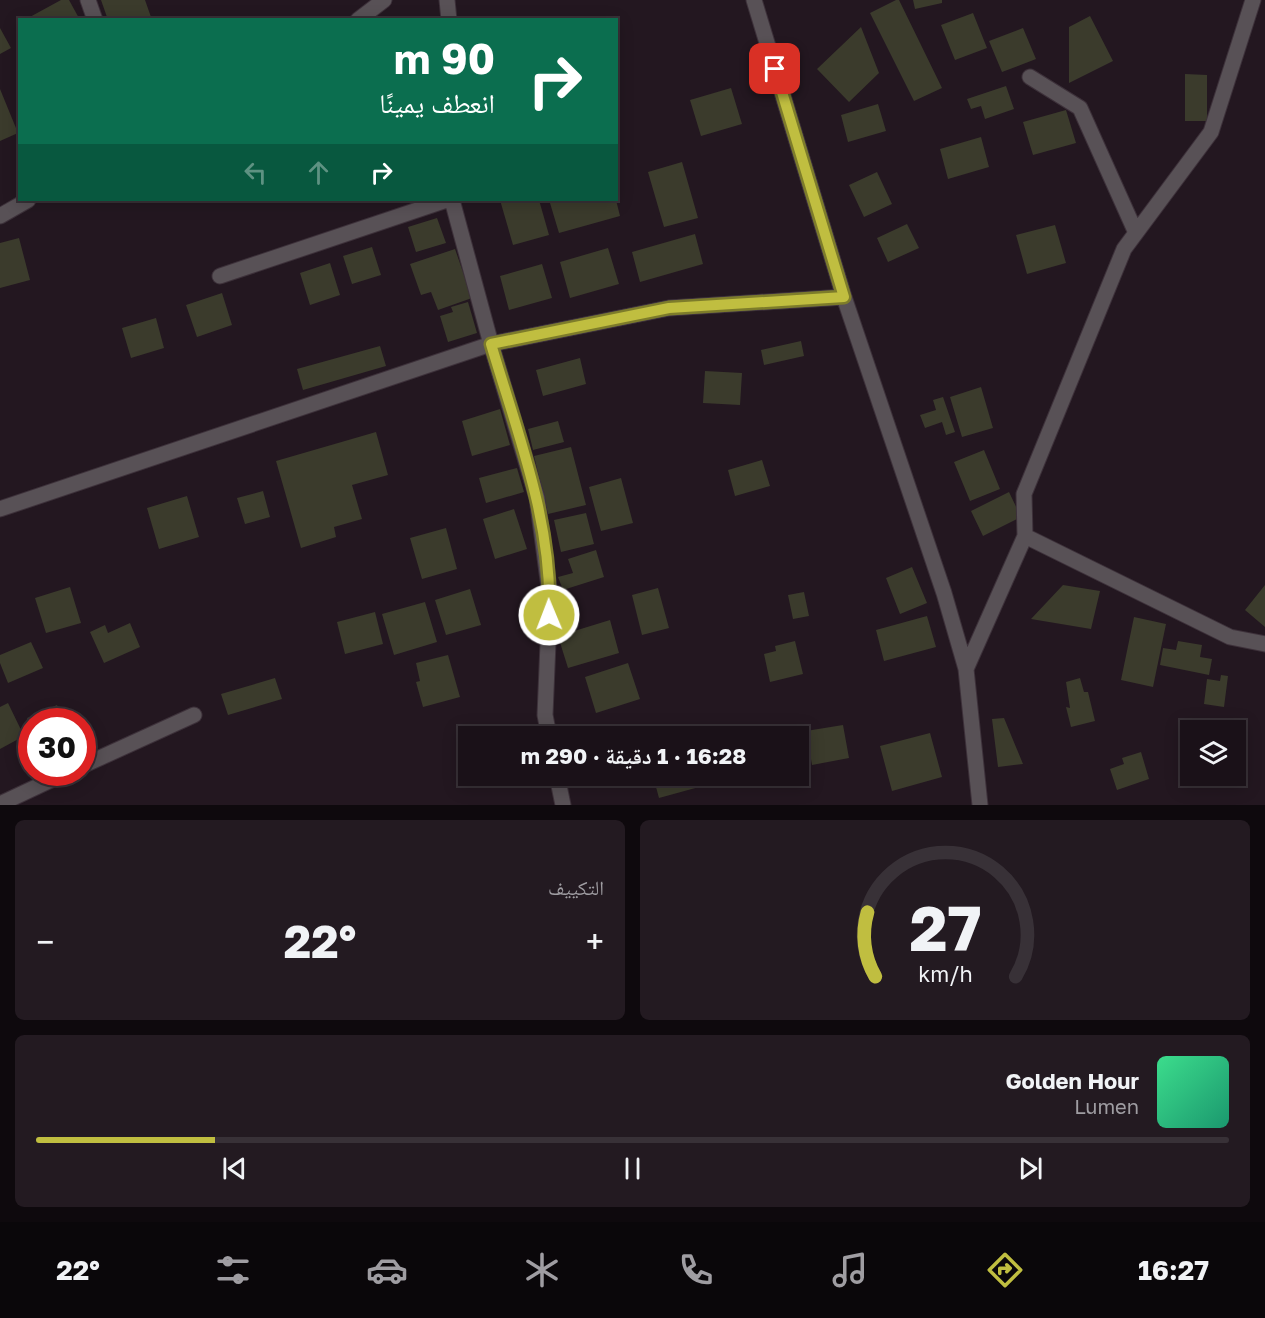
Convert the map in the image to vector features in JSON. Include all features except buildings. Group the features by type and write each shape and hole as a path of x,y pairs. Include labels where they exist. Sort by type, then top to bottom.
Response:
{"street":[{"path":"88,0 94,18"},
{"path":"361,18 384,0"},
{"path":"447,0 449,18"},
{"path":"754,0 844,297 944,593 966,669 980,805"},
{"path":"966,669 1025,536 1024,494 1124,249 1211,132 1253,0"},
{"path":"1030,77 1080,108 1136,233"},
{"path":"0,216 26,201"},
{"path":"220,276 447,201"},
{"path":"450,201 537,498 550,595 545,716 547,726"},
{"path":"0,509 491,344 669,308 844,297"},
{"path":"1025,536 1230,637 1265,644"},
{"path":"96,760 194,715"},
{"path":"0,804 38,786"},
{"path":"559,786 562,805"}],"route":[{"path":"549,615 550,595 537,498 491,344 669,308 844,297 775,69"}]}
